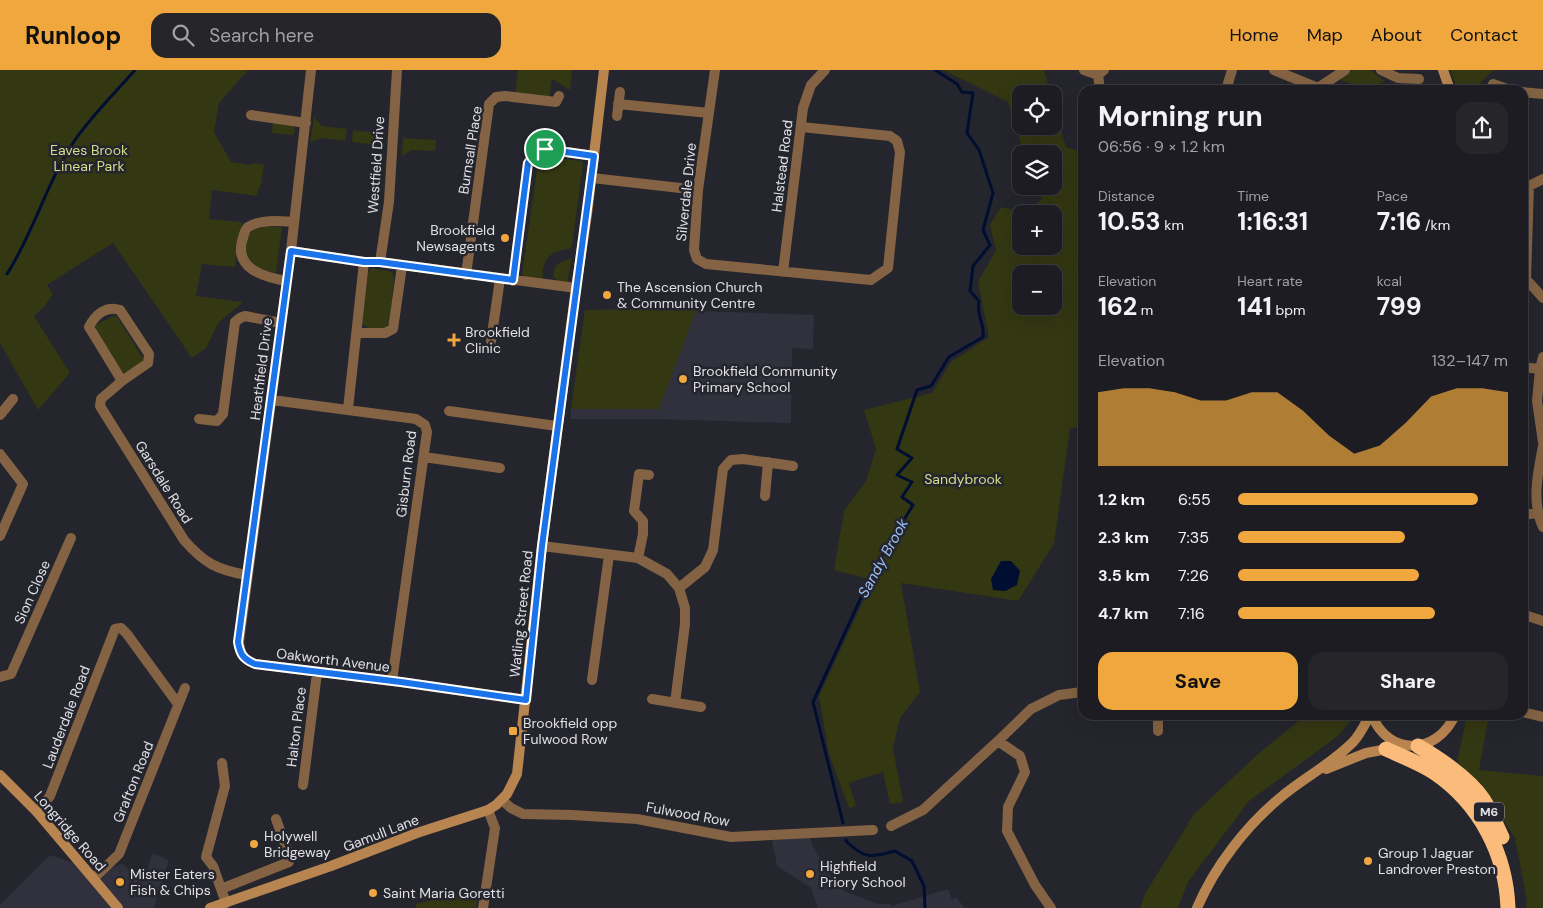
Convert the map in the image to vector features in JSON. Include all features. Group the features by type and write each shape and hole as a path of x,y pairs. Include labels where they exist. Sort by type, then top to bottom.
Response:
{"highway":[{"name":"M6","path":"1413,746 1441,760 1458,773 1483,799 1502,838 1510,874 1510,908"},
{"path":"1386,749 1434,772 1460,794 1475,811 1487,830 1496,850 1504,876 1510,908"}],"street":[{"name":"Heathfield Drive","path":"255,664 246,660 240,654 238,642 272,400 311,70"},
{"name":"Westfield Drive","path":"380,262 389,202 397,70"},
{"name":"Watling Street Road","path":"502,800 511,788 516,774 557,426 592,178 604,70"},
{"name":"Silverdale Drive","path":"715,70 698,190 694,250 697,259 706,264 783,272"},
{"name":"Halstead Road","path":"783,272 803,108 811,85 825,70"},
{"path":"1084,70 1101,72 1100,85"},
{"path":"1228,85 1232,70"},
{"path":"1274,70 1309,85"},
{"path":"1324,85 1345,70"},
{"path":"1381,70 1398,78 1419,80"},
{"path":"1443,70 1448,85"},
{"path":"617,116 620,92"},
{"path":"1528,93 1543,94"},
{"name":"Burnsall Place","path":"466,275 489,104 496,97 505,96 556,102 559,96"},
{"path":"618,104 709,113"},
{"path":"251,115 306,123"},
{"path":"783,272 871,280 888,268 900,152 897,141 890,136 800,127"},
{"path":"513,280 528,163 536,153 545,149 594,156"},
{"path":"592,178 698,190"},
{"path":"1528,186 1543,179"},
{"path":"1528,182 1532,184"},
{"path":"286,281 269,278 245,264 241,257 241,247 245,230 250,226 269,222 294,222"},
{"path":"291,251 364,262 380,262 466,275 576,288"},
{"path":"348,410 364,262"},
{"path":"357,333 385,333 393,329 402,266"},
{"path":"492,340 500,279"},
{"path":"1528,281 1543,298"},
{"name":"Garsdale Road","path":"122,381 89,327 93,318 108,309 120,310 149,354 148,363 122,381 101,399 100,406 192,549 212,565 226,572 247,575"},
{"path":"199,419 217,420 223,414 235,322 246,316 281,323"},
{"path":"1543,357 1537,401 1543,442"},
{"path":"1528,368 1540,369"},
{"path":"0,415 13,399"},
{"name":"Gisburn Road","path":"272,400 416,419 425,425 427,432 424,457 392,681"},
{"path":"449,411 557,426"},
{"path":"1543,446 1536,491 1538,513 1543,527"},
{"path":"0,454 23,484 0,536"},
{"path":"424,457 500,468"},
{"path":"679,588 705,568 713,550 723,469 731,460 743,459 793,466"},
{"path":"765,496 768,462"},
{"path":"638,558 643,534 643,522 634,511 639,474 649,475"},
{"path":"1528,514 1538,513"},
{"name":"Sion Close","path":"0,677 12,674 71,538"},
{"path":"542,546 638,558 667,574 679,588 685,608 685,616 675,703"},
{"path":"592,680 590,666 609,555"},
{"path":"1528,616 1543,621"},
{"name":"Lauderdale Road","path":"37,812 50,796 115,629 122,628 178,704"},
{"name":"Oakworth Avenue","path":"255,664 526,700"},
{"name":"Halton Place","path":"303,785 317,673"},
{"name":"Grafton Road","path":"94,878 119,854 185,688"},
{"path":"891,826 923,810 998,742 1031,708 1059,694 1078,692"},
{"path":"652,699 701,707"},
{"path":"1528,713 1543,717"},
{"path":"1158,720 1158,731"},
{"path":"1197,908 1205,891 1231,850 1259,818 1281,797 1355,740 1368,720"},
{"path":"1374,720 1384,735 1395,742 1413,746"},
{"path":"1311,775 1366,752 1430,743 1449,727 1452,720"},
{"path":"998,742 1020,756 1025,772 1008,807 1007,831 1035,885 1051,908"},
{"path":"222,764 226,786 206,857 213,866 226,903"},
{"name":"Longridge Road","path":"0,775 37,812 118,908"},
{"name":"Gamull Lane","path":"210,908 331,866 417,833 488,810 502,800"},
{"name":"Fulwood Row","path":"502,800 511,808 523,814 637,819 731,837 873,830"},
{"path":"483,908 495,828 488,810"},
{"path":"221,888 289,862 290,858 276,819"}],"shaded area":[{"name":"Brookfield Community Primary School","path":"645,309 814,315 813,349 792,348 791,423 655,419 570,419 585,310"},
{"name":"Highfield Priory School","path":"810,838 836,884 847,892 877,904 891,904 891,906 948,889 952,900 956,897 965,908 818,908 811,888 777,866 772,840"},
{"path":"153,853 169,860 154,908 0,908 0,905 50,855 98,871 123,864 136,876 144,877"}],"green space":[{"name":"Eaves Brook Linear Park","path":"0,70 248,70 219,103 214,132 231,162 251,165 252,163 264,164 261,184 256,196 212,190 209,219 242,222 235,267 202,264 196,296 243,302 219,322 206,348 192,358 113,243 47,285 53,294 44,307 34,316 70,373 38,410 0,343"},
{"path":"518,70 572,70 570,90 552,79 549,99 515,93"},
{"name":"Sandybrook","path":"943,70 1044,70 1048,85 1012,85 1012,115 1008,102"},
{"path":"1352,70 1370,70 1385,81 1378,85 1354,85 1340,80 1338,77"},
{"path":"1450,70 1494,70 1478,85 1456,85"},
{"path":"314,117 322,126 347,129 345,141 321,138 310,143"},
{"path":"273,121 294,126 295,132 292,135 272,133"},
{"path":"353,130 377,133 376,145 352,142"},
{"name":"Sandybrook","path":"1062,133 1066,147 1078,151 1078,427 1070,429 1054,544 1018,601 901,583 920,692 900,718 893,748 903,802 890,804 883,772 849,783 856,806 849,808 829,754 819,696 873,580 834,570 844,511 866,481 876,449 864,410 932,393 951,362 989,337 978,282 996,250 990,225 1001,207 1012,210 1012,255 1062,255 1062,205 1035,205 1042,198 1041,195 1062,195 1062,145 1021,145 1018,135 1062,135"},
{"path":"403,138 436,140 435,151 412,150 402,156"},
{"path":"543,157 581,161 583,164 572,246 548,257 545,261 543,280 528,278 522,274 538,163"},
{"path":"261,227 282,227 276,274 250,264 245,259 246,234"},
{"path":"572,258 567,284 560,283 553,276 555,269 561,262"},
{"path":"371,268 392,272 394,277 390,320 386,328 373,329 362,324 368,273"},
{"path":"585,310 696,310 659,409 571,409"},
{"path":"117,316 144,360 129,374 123,373 95,332 96,325"},
{"path":"1300,720 1351,720 1338,736 1249,801 1188,882 1178,908 1140,908 1145,894 1194,814 1258,754"},
{"path":"1466,720 1488,720 1479,770 1543,776 1543,908 1526,908 1527,901 1515,838 1479,782 1457,762"},
{"path":"479,890 476,908 416,908 415,904"}],"water":[{"path":"1001,561 1011,561 1020,571 1017,585 1005,591 993,590 991,579"}],"waterway":[{"path":"7,274 17,258 56,172 75,140 96,113 135,70"},
{"name":"Sandy Brook","path":"843,823 813,702 876,565 913,505 902,497 912,482 897,475 912,458 897,449 917,390 931,386 949,357 983,337 983,327 978,307 979,301 970,291 973,266 990,245 983,230 993,193 979,150 967,133 973,93 962,92 957,84 935,70"},
{"name":"Sandy Brook","path":"846,840 859,852 869,856 895,851 912,861 924,886 925,908"}],"place":[{"name":"Brookfield Newsagents","path":"505,238"},
{"name":"The Ascension Church & Community Centre","path":"607,295"},
{"name":"Brookfield Clinic","path":"454,340"},
{"name":"Brookfield Community Primary School","path":"683,379"},
{"name":"Brookfield opp Fulwood Row","path":"513,731"},
{"name":"Holywell Bridgeway","path":"254,844"},
{"name":"Group 1 Jaguar Landrover Preston","path":"1368,861"},
{"name":"Highfield Priory School","path":"810,874"},
{"name":"Mister Eaters Fish & Chips","path":"120,882"},
{"name":"Saint Maria Goretti","path":"373,893"}],"route":[{"path":"545,149 594,156 542,546 526,700 401,682 317,673 255,664 246,660 240,654 238,642 291,251 513,280 528,163 536,153 545,149"}]}
